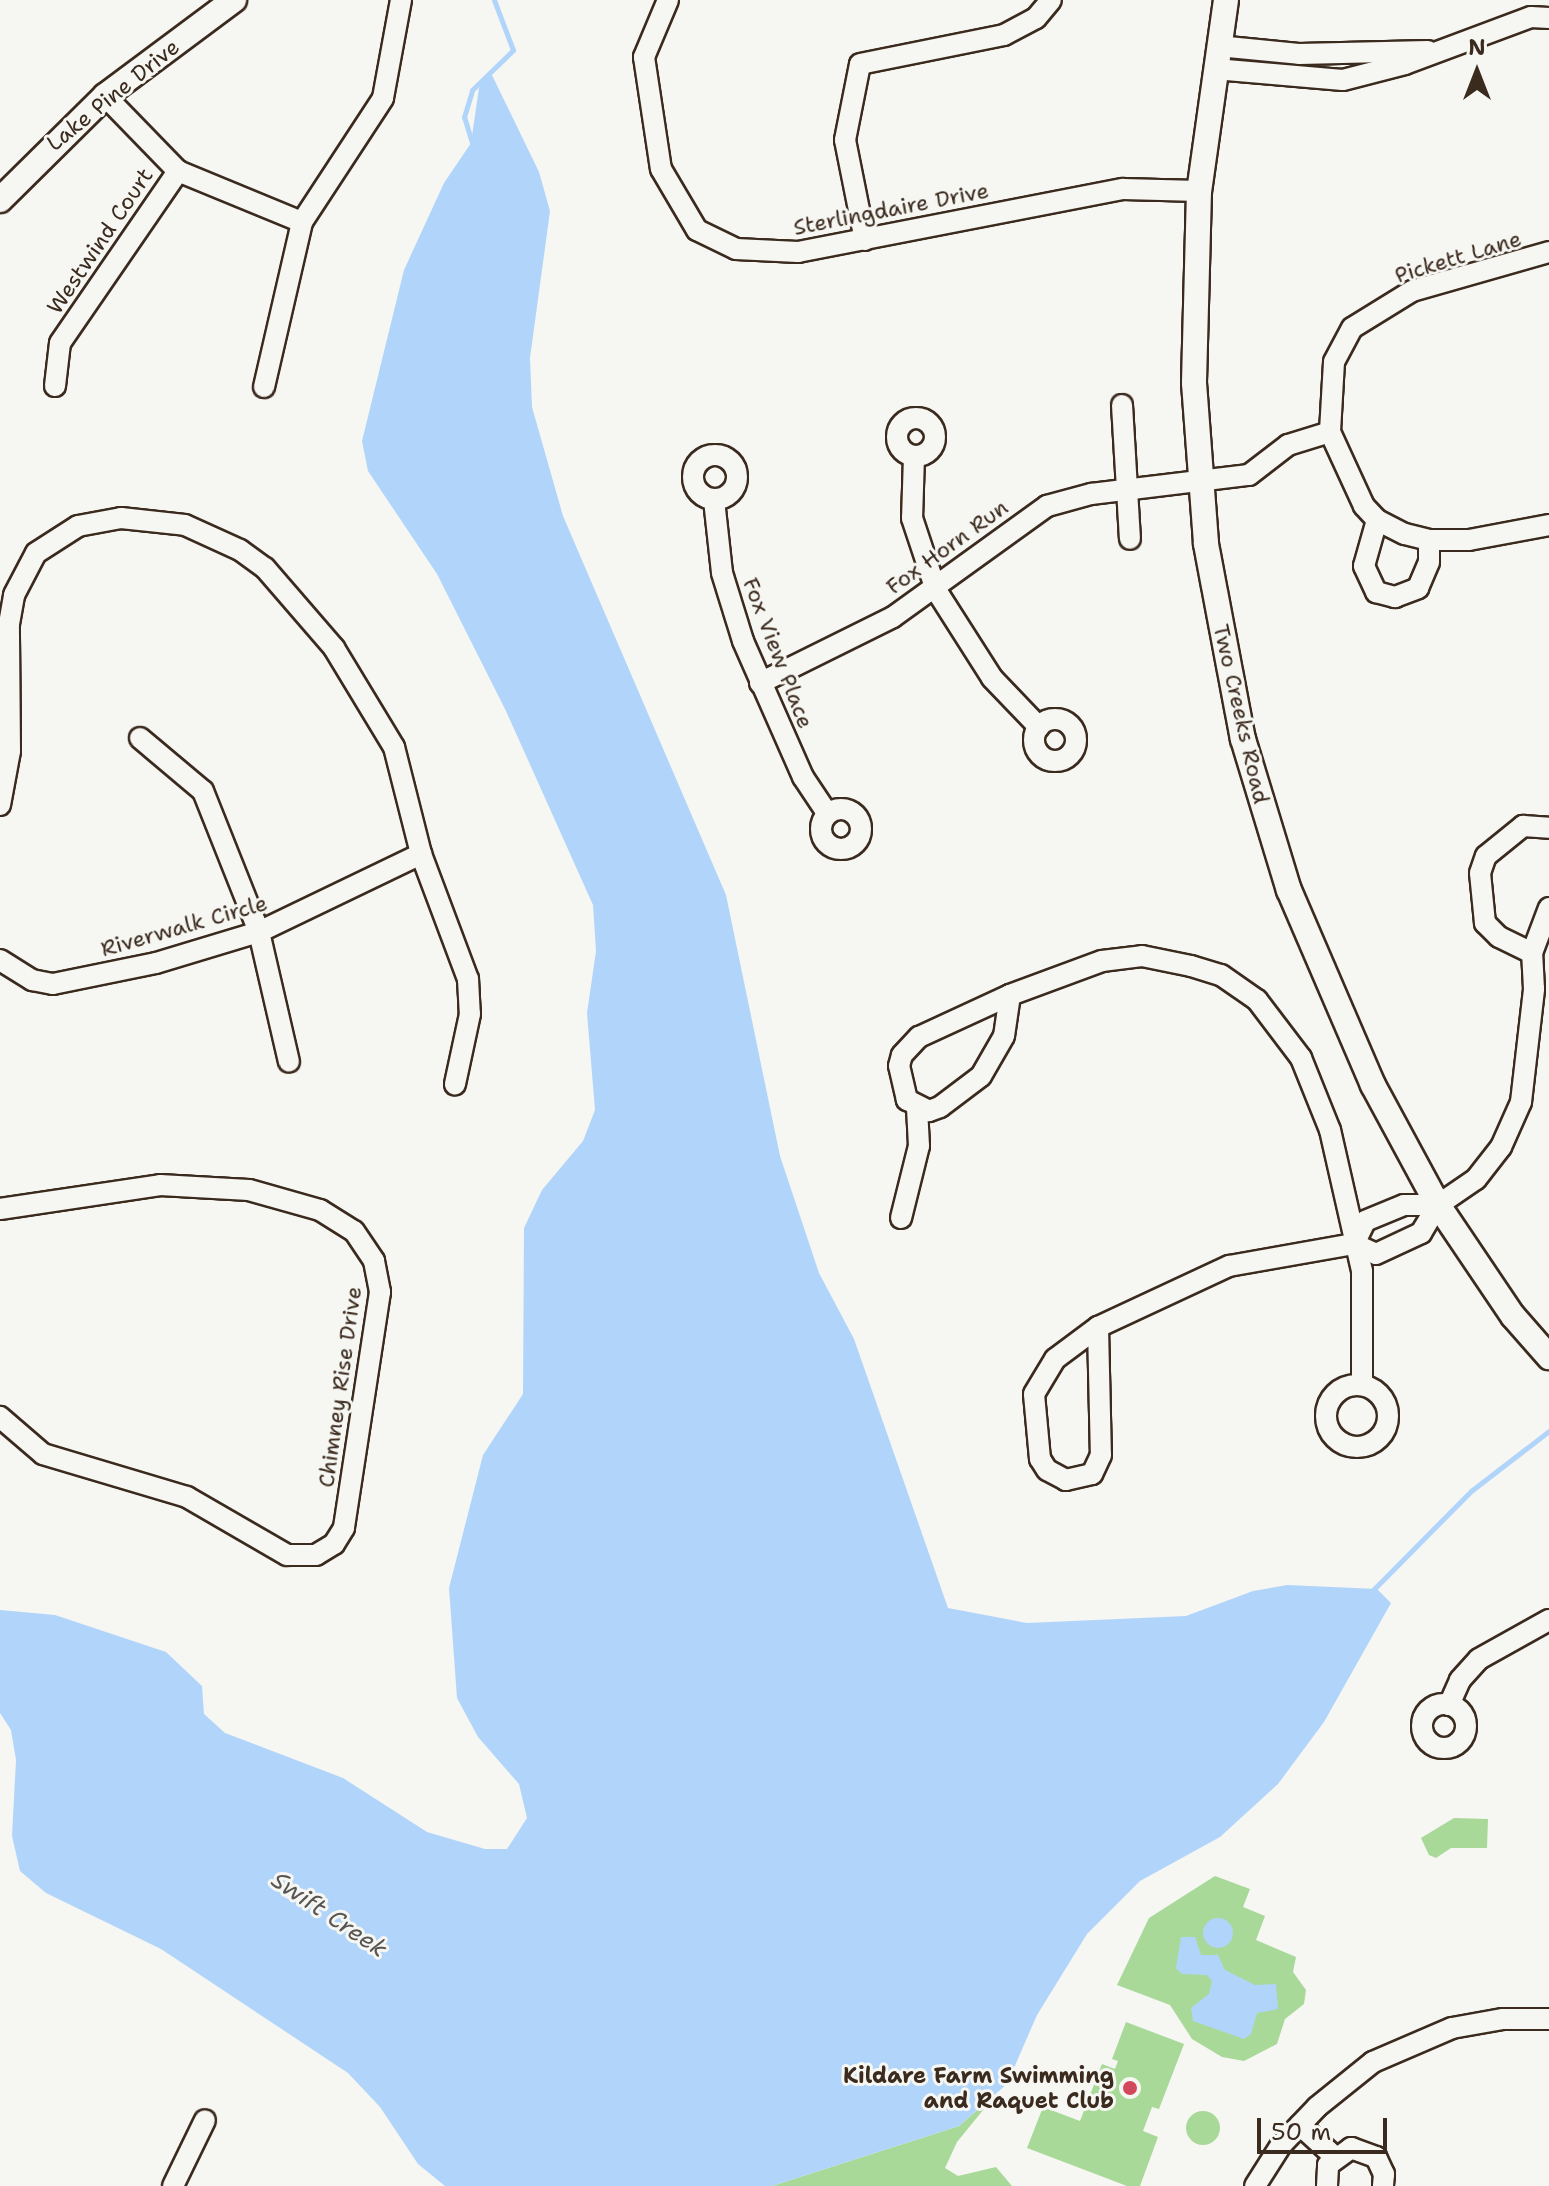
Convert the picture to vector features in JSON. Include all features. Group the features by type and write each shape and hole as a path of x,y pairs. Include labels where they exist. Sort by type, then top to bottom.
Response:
{"street":[{"name":"Lake Pine Drive","path":"0,200 105,96 234,0"},
{"path":"264,387 302,222 383,98 401,0"},
{"name":"Sterlingdaire Drive","path":"668,0 649,37 644,75 661,169 683,214 714,240 757,252 798,252 1123,189 1199,191"},
{"path":"865,240 845,140 860,64 1004,35 1036,18 1051,0"},
{"name":"Two Creeks Road","path":"1226,0 1199,191 1194,383 1199,482 1224,659 1280,863 1333,1000 1438,1205 1513,1316 1549,1357"},
{"path":"1217,58 1343,80 1405,64 1428,51 1540,18 1545,0"},
{"path":"105,96 178,171 302,222"},
{"name":"Westwind Court","path":"55,386 60,343 178,171"},
{"name":"Pickett Lane","path":"1330,432 1334,362 1352,328 1412,291 1519,265 1549,252"},
{"path":"1122,405 1130,539"},
{"path":"1330,432 1353,486 1377,520 1429,540 1469,540 1549,525"},
{"name":"Fox Horn Run","path":"760,683 865,632 936,590 1047,506 1126,488 1249,475 1288,445 1330,432"},
{"path":"914,456 912,518 936,590 992,678 1039,727"},
{"name":"Fox View Place","path":"714,500 724,584 760,683 807,785 827,813"},
{"path":"0,805 10,751 9,624 22,574 36,553 78,526 100,520 158,518 214,535 240,550 265,568 334,648 394,747 421,854 468,979 470,1014 455,1084"},
{"path":"1377,520 1364,566 1376,592 1395,597 1418,588 1429,562 1429,540"},
{"path":"140,738 203,791 259,932 289,1062"},
{"path":"1532,953 1499,937 1485,923 1480,873 1486,856 1523,826 1549,828"},
{"name":"Riverwalk Circle","path":"0,960 32,980 53,984 156,963 259,932 421,854"},
{"path":"1098,1327 1101,1455 1092,1474 1066,1480 1047,1470 1040,1459 1034,1394 1055,1359 1098,1327 1229,1266 1354,1244 1376,1254 1421,1233 1438,1205 1476,1179 1490,1162 1521,1102 1534,989 1532,953 1549,908"},
{"path":"1010,995 1004,1036 981,1076 940,1107 917,1108 907,1100 900,1082 902,1055 909,1044 1010,995 1102,961 1133,956 1191,966 1242,988 1283,1031 1318,1093 1347,1199 1362,1271 1362,1385"},
{"path":"901,1218 919,1146 917,1108"},
{"name":"Chimney Rise Drive","path":"0,1209 160,1185 249,1190 320,1210 354,1231 374,1261 380,1292 344,1528 334,1544 316,1555 287,1555 187,1497 43,1454 0,1417"},
{"path":"1354,1244 1365,1221 1404,1205 1438,1205"},
{"path":"1449,1705 1460,1680 1479,1659 1549,1620"},
{"path":"1255,2186 1300,2125 1352,2076 1414,2042 1475,2023 1549,2019"},
{"path":"173,2186 205,2120"},
{"path":"1300,2125 1334,2156"},
{"path":"1334,2156 1351,2148 1369,2152 1381,2165 1383,2186"},
{"path":"1327,2186 1334,2156"}],"green space":[{"path":"1454,1818 1488,1819 1487,1848 1451,1848 1436,1858 1429,1855 1421,1838"},
{"path":"1215,1876 1250,1889 1243,1907 1265,1916 1256,1940 1296,1957 1293,1972 1306,1990 1304,2004 1285,2019 1277,2044 1244,2061 1222,2057 1192,2039 1170,2005 1117,1985 1149,1918"},
{"name":"Kildare Farm Swimming and Raquet Club","path":"1126,2022 1184,2044 1159,2109 1152,2107 1143,2131 1158,2137 1140,2186 1127,2186 1027,2148 1043,2107 1080,2121 1102,2064 1115,2069 1118,2061 1112,2059"},
{"path":"997,2093 957,2142 945,2168 958,2176 996,2167 1012,2186 772,2186 959,2126"},
{"path":"1203,2111 1215,2116 1220,2128 1215,2140 1203,2145 1191,2140 1186,2128 1191,2116"}],"water":[{"name":"Swift Creek","path":"490,71 539,172 550,211 530,358 532,407 563,516 726,895 780,1156 819,1273 854,1339 948,1608 1027,1623 1186,1616 1253,1591 1287,1585 1377,1589 1391,1603 1324,1722 1278,1784 1220,1837 1140,1881 1087,1934 1037,2015 1007,2084 959,2126 772,2186 445,2186 418,2164 380,2107 348,2073 161,1949 46,1893 20,1871 12,1836 16,1760 11,1730 0,1713 0,1610 55,1615 166,1652 202,1686 204,1714 225,1733 343,1778 427,1832 485,1849 507,1849 527,1818 519,1784 478,1737 457,1698 449,1588 483,1455 523,1394 524,1228 542,1190 583,1141 595,1110 587,1013 596,951 593,905 506,711 437,574 368,471 362,441 404,270 444,183 471,143 479,88"},
{"path":"1218,1918 1229,1922 1233,1933 1229,1944 1218,1948 1207,1944 1203,1933 1207,1922"},
{"path":"1181,1937 1195,1937 1201,1955 1218,1955 1225,1970 1255,1985 1276,1984 1278,2009 1257,2013 1251,2034 1244,2039 1193,2021 1191,2008 1209,1994 1212,1981 1207,1975 1182,1974 1176,1968"}],"waterway":[{"path":"473,146 464,117 472,90 513,50 494,0"},
{"path":"1369,1594 1471,1491 1549,1431"}],"place":[{"name":"Kildare Farm Swimming and Raquet Club","path":"1130,2088"}]}
